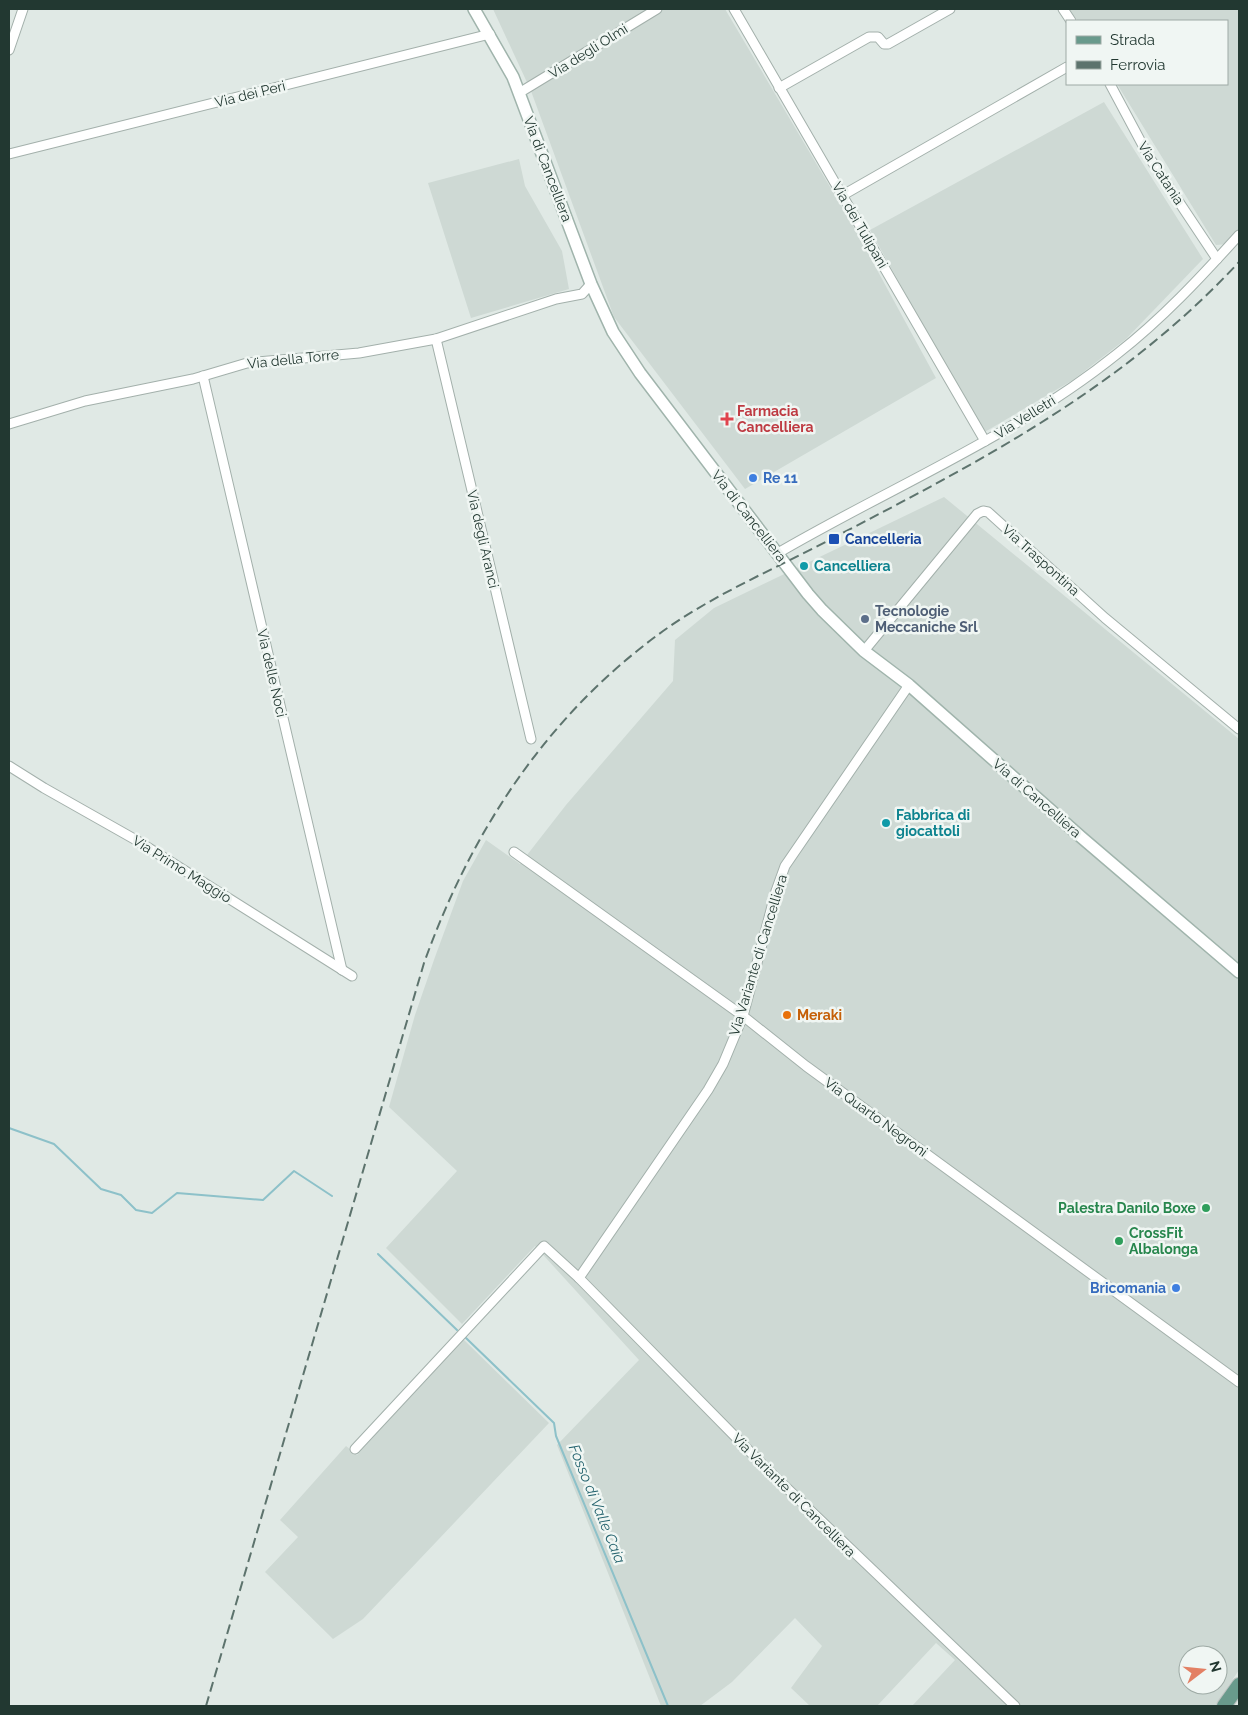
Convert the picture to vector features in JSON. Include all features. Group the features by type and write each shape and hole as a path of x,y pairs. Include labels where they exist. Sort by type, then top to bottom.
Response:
{"main road":[{"path":"1224,1706 1239,1685"}],"street":[{"path":"9,50 23,9"},
{"name":"Via di Cancelliera","path":"476,9 519,93 600,307 618,341 640,373 822,610 864,651 909,685 1074,831 1239,972"},
{"name":"Via degli Olmi","path":"519,93 657,9"},
{"name":"Via dei Tulipani","path":"734,9 985,441"},
{"path":"779,88 869,37 878,37 884,44 888,44 950,9"},
{"path":"1062,9 1070,20"},
{"name":"Via dei Peri","path":"9,154 490,34"},
{"path":"842,195 1066,68"},
{"name":"Via Catania","path":"1111,85 1149,157 1217,259"},
{"name":"Via Velletri","path":"778,552 985,441 1053,399 1118,354 1176,301 1239,235"},
{"name":"Via della Torre","path":"9,424 85,401 203,376 262,361 359,353 436,339 556,299 577,295 587,291 591,284"},
{"path":"577,295 590,298 600,307"},
{"name":"Via degli Aranci","path":"436,339 531,739"},
{"name":"Via delle Noci","path":"203,376 342,970"},
{"name":"Via Traspontina","path":"864,651 977,514 982,511 988,512 1105,618 1239,729"},
{"name":"Via Variante di Cancelliera","path":"579,1278 713,1082 743,1016 776,891 785,866 909,685"},
{"name":"Via Primo Maggio","path":"9,766 129,836 352,976"},
{"name":"Via Quarto Negroni","path":"514,852 743,1016 806,1066 1239,1382"},
{"name":"Via Variante di Cancelliera","path":"355,1449 544,1246 579,1278 768,1470 1015,1706"}],"shaded area":[{"path":"493,9 725,9 852,224 936,378 745,489 614,317 531,91"},
{"path":"1068,9 1239,9 1239,230 1227,244 1216,245 1118,85 1228,85 1228,20 1077,20"},
{"path":"1104,102 1203,259 1126,339 1073,380 983,433 870,230"},
{"path":"519,159 525,186 562,251 569,289 471,318 428,183"},
{"path":"944,497 1239,739 1239,1670 1228,1686 1228,1645 1178,1645 1178,1695 1222,1695 1215,1706 912,1706 955,1660 936,1643 877,1706 810,1706 791,1688 822,1646 795,1618 732,1682 700,1706 661,1706 557,1445 639,1360 535,1246 462,1324 386,1248 457,1171 389,1107 415,1015 463,881 486,840 520,864 566,805 673,681 675,640 714,608"},
{"path":"463,1339 549,1423 363,1619 333,1639 265,1572 298,1537 280,1520 346,1446 357,1455"}],"waterway":[{"name":"Fosso di Valle Caia","path":"9,1128 54,1144 101,1189 121,1195 136,1210 152,1213 177,1193 263,1200 294,1171 332,1196"},
{"name":"Fosso di Valle Caia","path":"378,1254 457,1330"},
{"name":"Fosso di Valle Caia","path":"466,1338 554,1423 556,1436 668,1706"}],"railway":[{"path":"206,1706 424,963 443,915 465,868 489,823 517,780 547,740 581,702 618,667 659,634 700,607 943,480 997,450 1048,418 1099,384 1147,347 1194,307 1239,262"}],"place":[{"name":"Farmacia Cancelliera","path":"727,419"},
{"name":"Re 11","path":"753,478"},
{"name":"Cancelleria","path":"834,539"},
{"name":"Cancelliera","path":"804,566"},
{"name":"Tecnologie Meccaniche Srl","path":"865,619"},
{"name":"Fabbrica di giocattoli","path":"886,823"},
{"name":"Meraki","path":"787,1015"},
{"name":"Palestra Danilo Boxe","path":"1206,1208"},
{"name":"CrossFit Albalonga","path":"1119,1241"},
{"name":"Bricomania","path":"1176,1288"}]}
